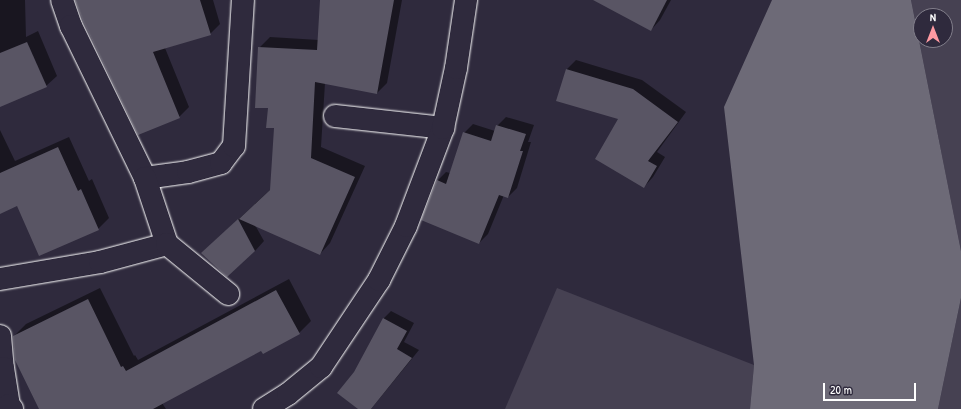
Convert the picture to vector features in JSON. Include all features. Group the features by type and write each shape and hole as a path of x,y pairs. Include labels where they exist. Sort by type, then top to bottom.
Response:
{"street":[{"path":"62,0 71,26 145,178 167,244 228,294"},
{"path":"145,178 188,172 221,163 234,146 243,0"},
{"path":"264,409 288,394 321,367 379,280 406,226 443,128 456,68 466,0"},
{"path":"335,116 443,128"},
{"path":"0,279 100,262 167,244"},
{"path":"0,336 3,368 12,409"}],"shaded area":[{"path":"772,0 911,0 913,10 913,48 921,48 961,251 961,298 938,409 750,409 754,365 724,107"},
{"path":"911,0 961,0 961,251 921,48 953,48 953,8 913,8 913,10"},
{"path":"557,288 754,365 750,409 505,409"},
{"path":"961,298 961,409 938,409"}],"building":[{"path":"75,0 200,0 211,35 153,52 180,118 138,135 83,21"},
{"path":"320,0 394,0 377,94 315,82 311,158 355,177 320,255 239,219 270,190 274,128 266,128 268,108 255,108 258,47 317,50"},
{"path":"593,0 667,0 651,31"},
{"path":"27,42 47,87 0,107 0,53"},
{"path":"566,69 633,89 678,122 648,161 657,166 644,188 595,159 618,119 556,101"},
{"path":"496,125 526,134 520,151 523,151 508,198 499,195 479,244 421,220 437,180 446,184 463,132 491,141"},
{"path":"58,147 78,191 81,189 99,230 39,256 17,206 0,214 0,173"},
{"path":"238,219 255,251 227,277 201,253"},
{"path":"276,290 300,334 263,354 261,351 153,409 39,409 15,360 13,336 88,299 121,367 123,366 126,371"},
{"path":"383,318 407,331 397,349 412,358 371,409 358,409 337,393 354,372"}]}
